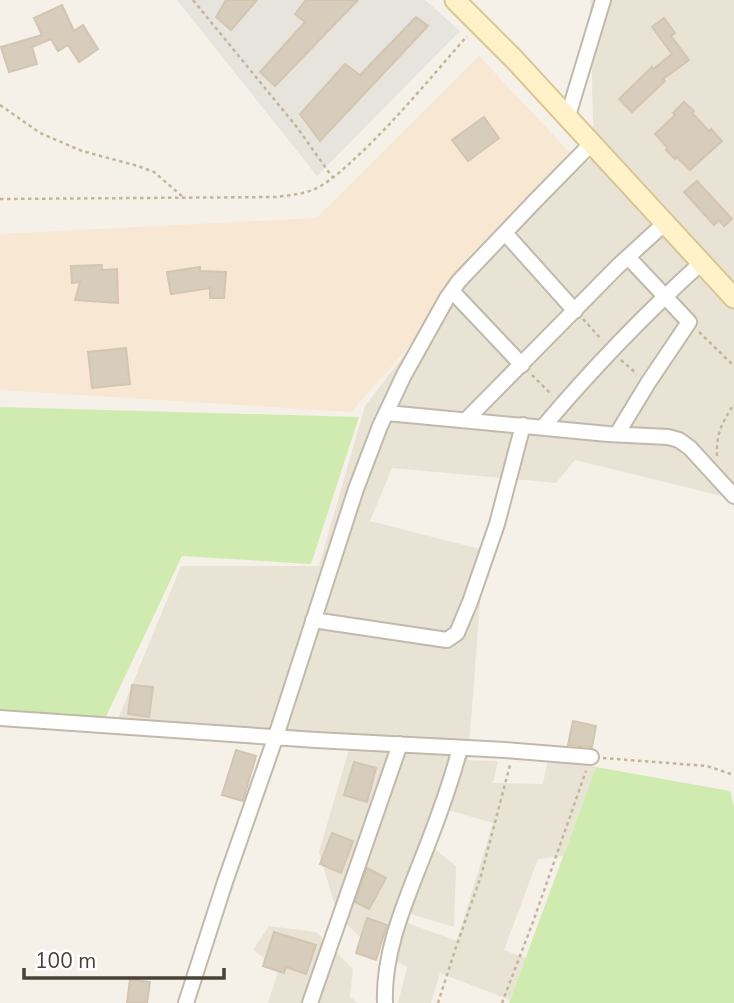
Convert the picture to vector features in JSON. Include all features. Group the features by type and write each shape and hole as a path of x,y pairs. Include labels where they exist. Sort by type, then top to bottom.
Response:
{"main road":[{"path":"455,0 733,296"}],"street":[{"path":"568,119 603,0"},
{"path":"186,1003 356,489 387,412 418,348 452,291 591,144"},
{"path":"466,420 665,223"},
{"path":"505,233 575,311"},
{"path":"617,434 689,322 628,257"},
{"path":"543,427 611,351 702,263"},
{"path":"452,291 522,365"},
{"path":"387,412 668,437 690,447 734,495"},
{"path":"313,620 447,640 457,633 497,524 523,425"},
{"path":"0,718 591,757"},
{"path":"310,1003 400,744"},
{"path":"385,1003 387,971 394,934 449,790 460,748"}],"path":[{"path":"193,0 296,126 333,178"},
{"path":"0,198 276,197 304,193 333,178 390,125 479,23"},
{"path":"0,105 40,133 82,151 154,172 183,197"},
{"path":"689,322 734,366"},
{"path":"522,365 562,405"},
{"path":"720,480 716,441 721,425 734,404"},
{"path":"438,1003 481,876 514,751"},
{"path":"502,1003 591,757 707,766 734,775"}],"shaded area":[{"path":"177,0 425,0 460,31 317,176"},
{"path":"590,0 734,0 734,499 575,460 556,483 392,468 370,521 484,550 468,760 498,761 493,783 543,784 549,755 596,767 563,856 538,859 504,950 526,958 510,1000 440,973 431,1003 398,1003 407,967 390,958 399,920 457,941 493,823 445,809 426,842 456,866 454,927 401,911 372,948 338,916 319,852 350,746 118,719 181,566 319,566 365,406 502,229 594,156"},
{"path":"479,56 576,159 351,412 0,390 0,234 316,218"},
{"path":"269,926 316,932 353,969 350,997 358,1003 268,1003 279,969 253,950"}],"green space":[{"path":"0,407 359,417 311,564 182,556 102,725 0,713"},
{"path":"596,767 730,791 734,806 734,1003 509,1003"}],"building":[{"path":"226,0 257,0 231,30 216,17"},
{"path":"306,0 358,0 275,86 260,72 305,22 295,14"},
{"path":"62,5 74,31 83,25 98,49 79,62 68,45 58,51 51,39 32,47 37,64 9,72 1,47 42,35 34,18"},
{"path":"416,17 428,26 320,141 300,114 345,64 360,75"},
{"path":"664,18 675,33 671,36 689,60 663,79 665,81 632,112 619,99 652,67 653,69 672,54 652,27"},
{"path":"684,102 709,131 711,129 722,141 690,170 666,150 668,148 655,134"},
{"path":"484,117 499,138 468,161 452,140"},
{"path":"697,181 732,219 724,226 719,220 714,225 684,192"},
{"path":"102,265 102,270 117,269 118,303 75,300 80,282 72,283 71,266"},
{"path":"200,267 200,271 226,272 224,298 210,298 210,288 171,294 167,272"},
{"path":"126,348 130,384 92,388 88,352"},
{"path":"132,685 153,687 149,717 128,714"},
{"path":"573,721 596,726 592,747 568,745"},
{"path":"236,750 256,756 243,801 222,795"},
{"path":"354,762 376,768 367,802 344,795"},
{"path":"332,833 353,841 341,873 320,864"},
{"path":"367,868 386,878 369,909 355,902"},
{"path":"367,918 387,925 376,960 356,953"},
{"path":"274,932 316,945 306,974 286,967 284,973 263,966"},
{"path":"130,979 150,982 147,1003 127,1003"}]}
